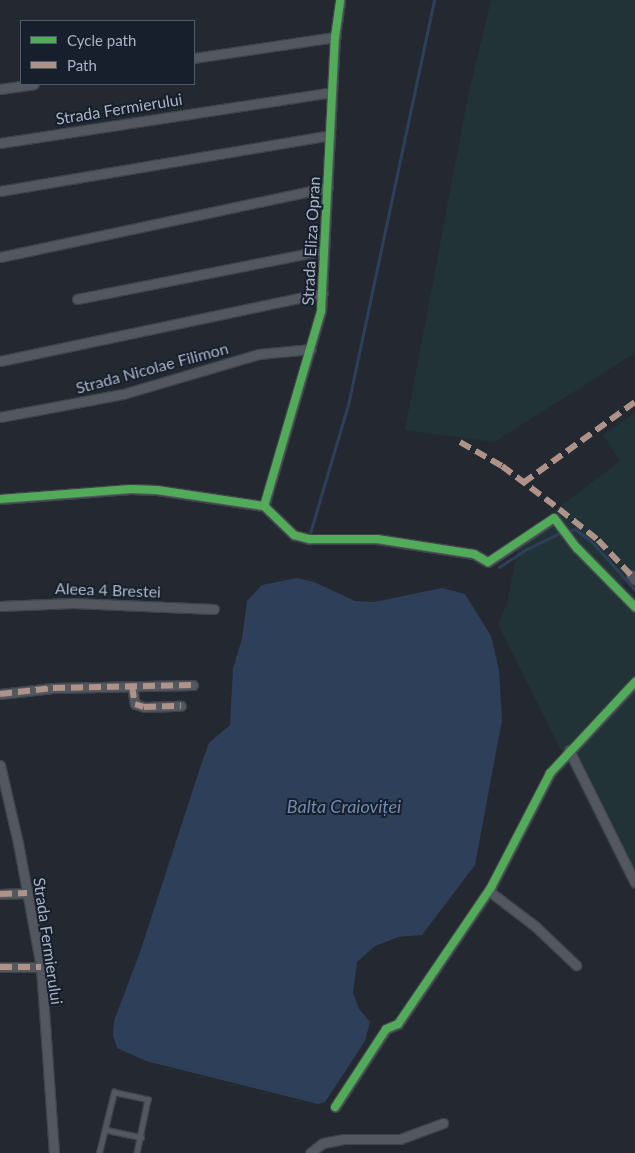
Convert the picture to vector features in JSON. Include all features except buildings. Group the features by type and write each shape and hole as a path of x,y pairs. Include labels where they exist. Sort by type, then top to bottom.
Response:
{"street":[{"name":"Strada Eliza Opran","path":"264,506 311,349 323,293 335,36 340,0"},
{"path":"195,58 335,36"},
{"path":"0,89 27,85"},
{"name":"Strada Fermierului","path":"0,143 332,92"},
{"path":"0,191 330,135"},
{"path":"0,257 328,187"},
{"path":"77,299 324,250"},
{"path":"0,361 323,293"},
{"name":"Strada Nicolae Filimon","path":"0,417 123,394 259,354 311,349"},
{"path":"0,499 131,489 264,506 294,535 308,539 377,539 474,554 488,562 554,518 577,548 635,607"},
{"name":"Aleea 4 Brestei","path":"0,606 74,603 214,610"},
{"path":"335,1107 386,1029 401,1020 489,890 550,773 569,750 635,682"},
{"path":"0,694 132,686 193,685"},
{"path":"132,686 135,704 144,708 181,706"},
{"path":"569,750 635,883"},
{"name":"Strada Fermierului","path":"0,765 27,893 40,967 54,1153"},
{"path":"489,890 535,926 576,965"},
{"path":"0,894 27,893"},
{"path":"0,967 40,967"},
{"path":"310,1153 323,1143 344,1139 400,1139 443,1123"}],"lane":[{"path":"99,1153 107,1130 114,1092 148,1099 138,1153"},
{"path":"107,1130 141,1137"}],"shaded area":[{"path":"491,0 635,0 635,353 494,442 405,430 468,96"},
{"path":"635,413 635,574 622,584 635,597 635,873 626,880 498,624 507,604 520,537 620,461 603,435"}],"water":[{"name":"Balta Craioviței","path":"297,578 314,582 355,601 374,602 442,588 465,594 491,636 499,670 502,720 475,865 422,935 398,937 375,946 357,962 353,993 359,1009 370,1022 365,1041 325,1102 318,1104 146,1061 117,1048 113,1035 114,1021 140,952 209,743 230,725 233,668 242,639 247,601 262,585"}],"waterway":[{"path":"310,533 348,405 434,0"},
{"path":"499,567 527,549 562,532 575,529 594,544 635,590"}],"marked path":[{"path":"523,483 635,402"},
{"path":"460,442 502,466 559,509 598,540 631,575"},
{"path":"0,694 53,688 193,685"},
{"path":"132,686 135,704 144,707 181,706"},
{"path":"0,894 27,893"},
{"path":"0,967 41,967"}],"cycle path":[{"path":"264,506 321,311 335,37 340,0"},
{"path":"0,499 131,489 157,490 264,506 294,535 309,539 377,539 474,554 488,562 554,518 577,548 635,607"},
{"path":"335,1107 386,1029 398,1024 491,887 550,773 635,682"}]}
